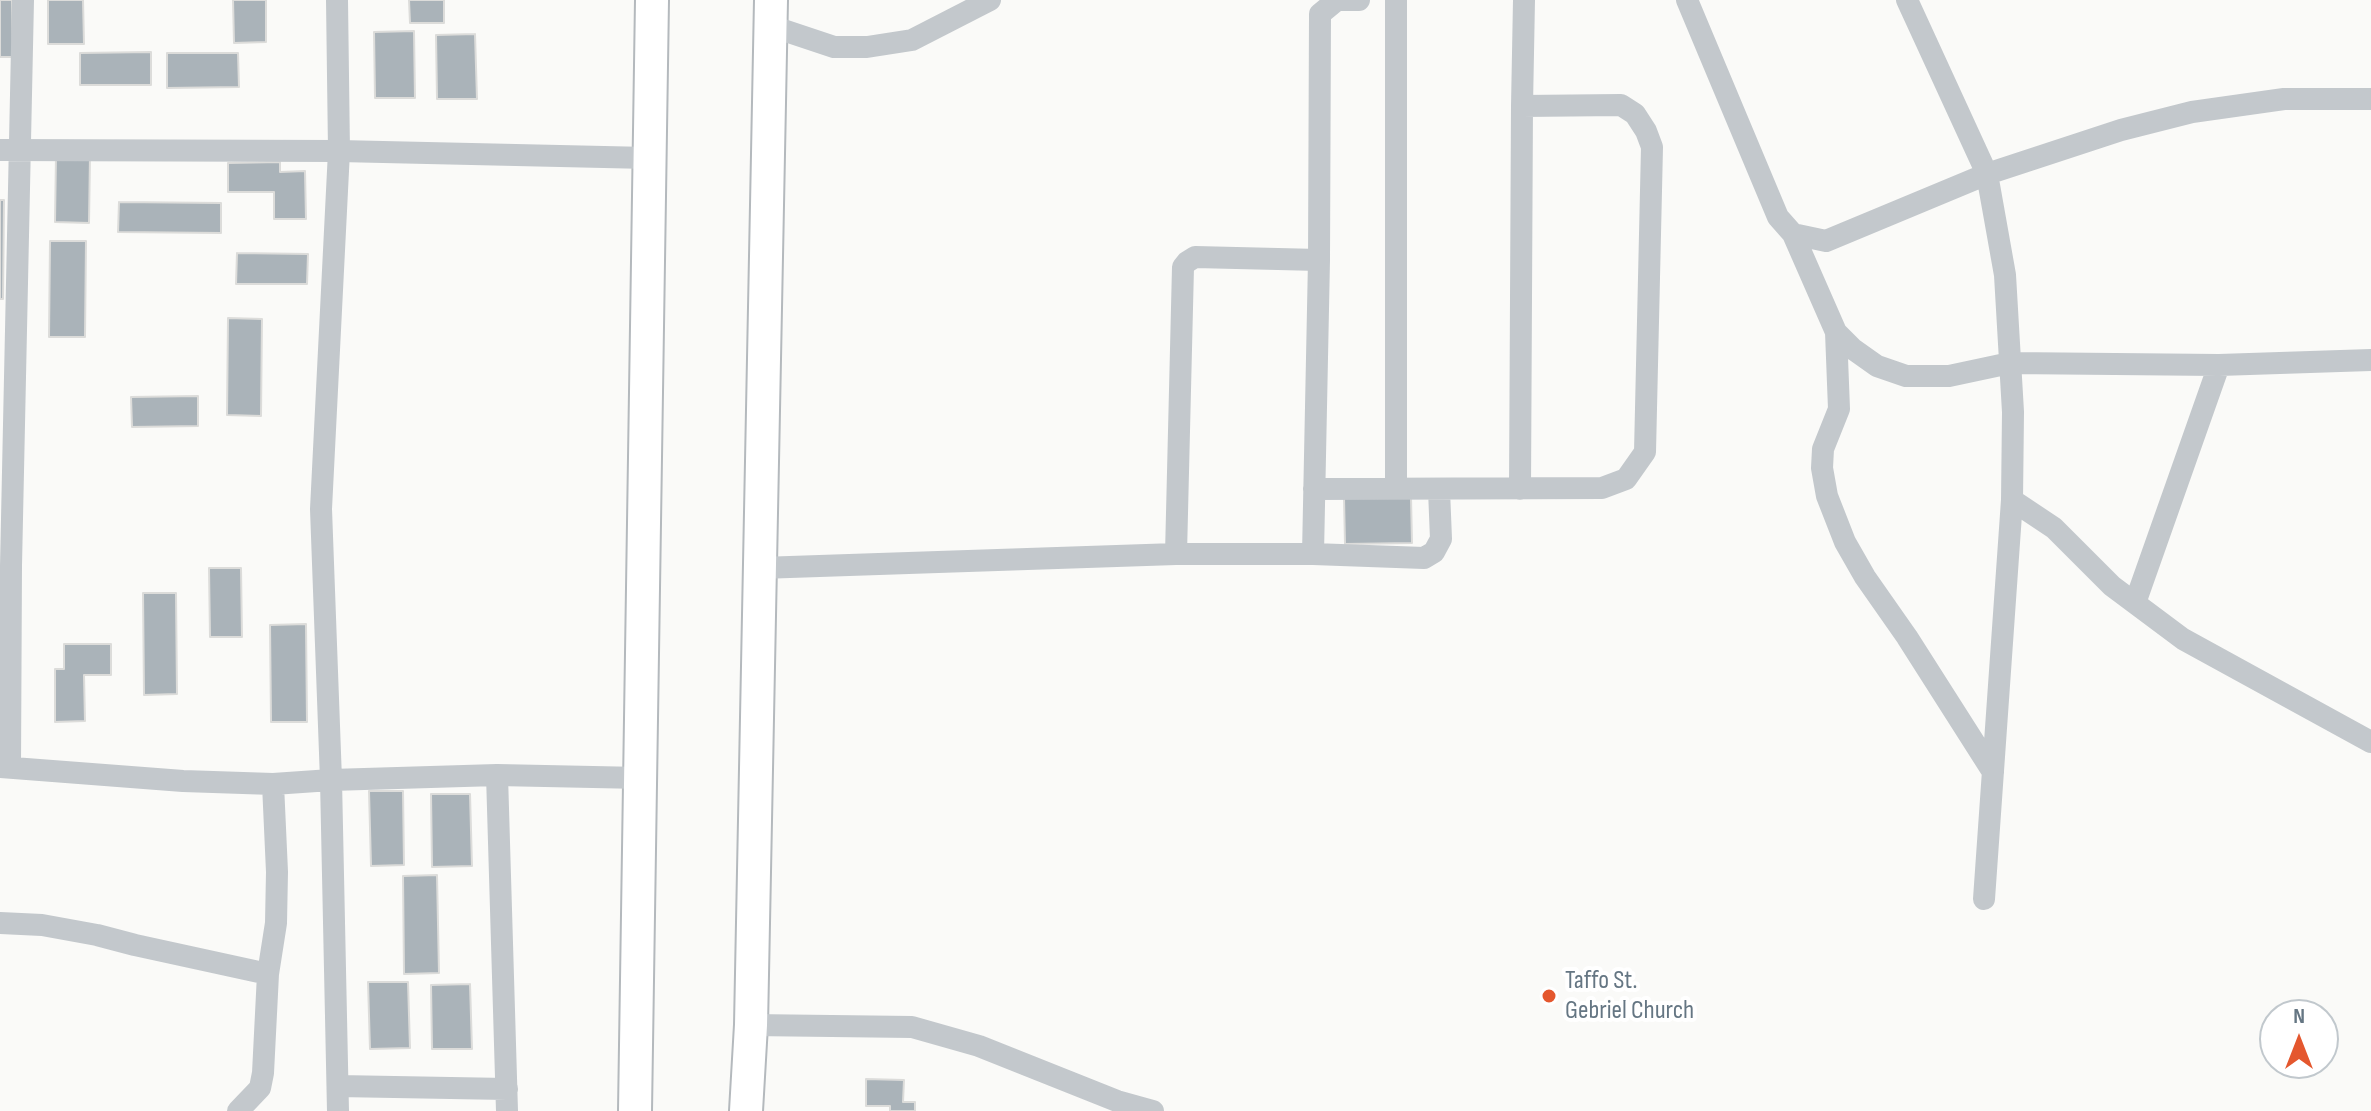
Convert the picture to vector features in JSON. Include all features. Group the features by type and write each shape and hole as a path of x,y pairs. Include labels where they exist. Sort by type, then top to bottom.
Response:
{"highway":[{"path":"635,1111 652,0"},
{"path":"746,1111 751,1025 771,13"}],"street":[{"path":"23,0 10,150 11,559 5,766 183,781 273,784 497,775 641,778"},
{"path":"337,0 339,151 322,518 338,1111"},
{"path":"771,13 834,47 867,47 912,40 990,0"},
{"path":"1313,554 1320,14 1337,0 1359,0"},
{"path":"1396,0 1396,488"},
{"path":"1520,489 1524,0"},
{"path":"1687,0 1778,217 1793,234 1836,332 1877,366 1906,376 1949,376 2010,363 2219,365 2371,360"},
{"path":"1907,0 1987,174 2005,275 2013,412 2012,500 1984,899"},
{"path":"1793,234 1826,241 1987,174 2121,130 2192,112 2284,99 2371,99"},
{"path":"1314,489 1602,488 1626,479 1645,452 1652,147 1635,114 1621,105 1522,106"},
{"path":"10,150 339,151 648,158"},
{"path":"1176,554 1183,267 1195,257 1319,260"},
{"path":"1836,332 1839,409 1823,449 1822,468 1827,496 1845,542 1865,577 1993,772"},
{"path":"2135,603 2219,365"},
{"path":"760,568 1176,554 1424,558 1434,552 1441,539 1439,490"},
{"path":"2012,500 2054,528 2112,586 2183,639 2371,742"},
{"path":"338,1086 507,1100 497,775"},
{"path":"238,1111 260,1088 268,974 276,923 273,784"},
{"path":"0,923 42,925 97,935 268,974"},
{"path":"751,1025 912,1027 979,1046 1117,1101 1153,1111"}],"building":[{"path":"0,0 12,0 13,57 0,57"},
{"path":"48,0 83,0 84,44 48,44"},
{"path":"233,0 266,0 266,42 234,43"},
{"path":"409,0 444,0 444,23 410,23"},
{"path":"414,31 415,98 375,98 374,32"},
{"path":"475,34 477,99 437,99 436,35"},
{"path":"151,52 151,85 80,85 80,53"},
{"path":"167,53 238,53 239,87 167,88"},
{"path":"56,155 90,155 89,223 55,222"},
{"path":"280,162 280,172 305,171 306,219 274,219 274,192 228,192 228,163"},
{"path":"0,200 4,200 3,299 0,299"},
{"path":"119,202 221,203 221,233 118,232"},
{"path":"50,241 86,241 85,337 49,337"},
{"path":"237,253 308,254 307,284 236,284"},
{"path":"228,318 262,319 261,416 227,415"},
{"path":"198,396 198,426 132,427 131,397"},
{"path":"1411,497 1412,543 1345,544 1344,498"},
{"path":"209,568 241,568 242,637 210,637"},
{"path":"143,593 176,593 177,694 144,695"},
{"path":"306,624 307,722 271,722 270,625"},
{"path":"64,644 111,644 111,675 84,675 85,721 55,722 55,669 64,669"},
{"path":"369,791 403,791 404,865 371,866"},
{"path":"431,794 470,794 472,866 432,867"},
{"path":"437,875 439,973 404,974 403,876"},
{"path":"368,982 408,982 410,1048 370,1049"},
{"path":"470,984 472,1049 432,1049 431,985"},
{"path":"866,1079 904,1080 903,1102 915,1102 915,1111 890,1111 890,1106 866,1106"}],"place":[{"name":"Taffo St. Gebriel Church","path":"1549,996"}]}
